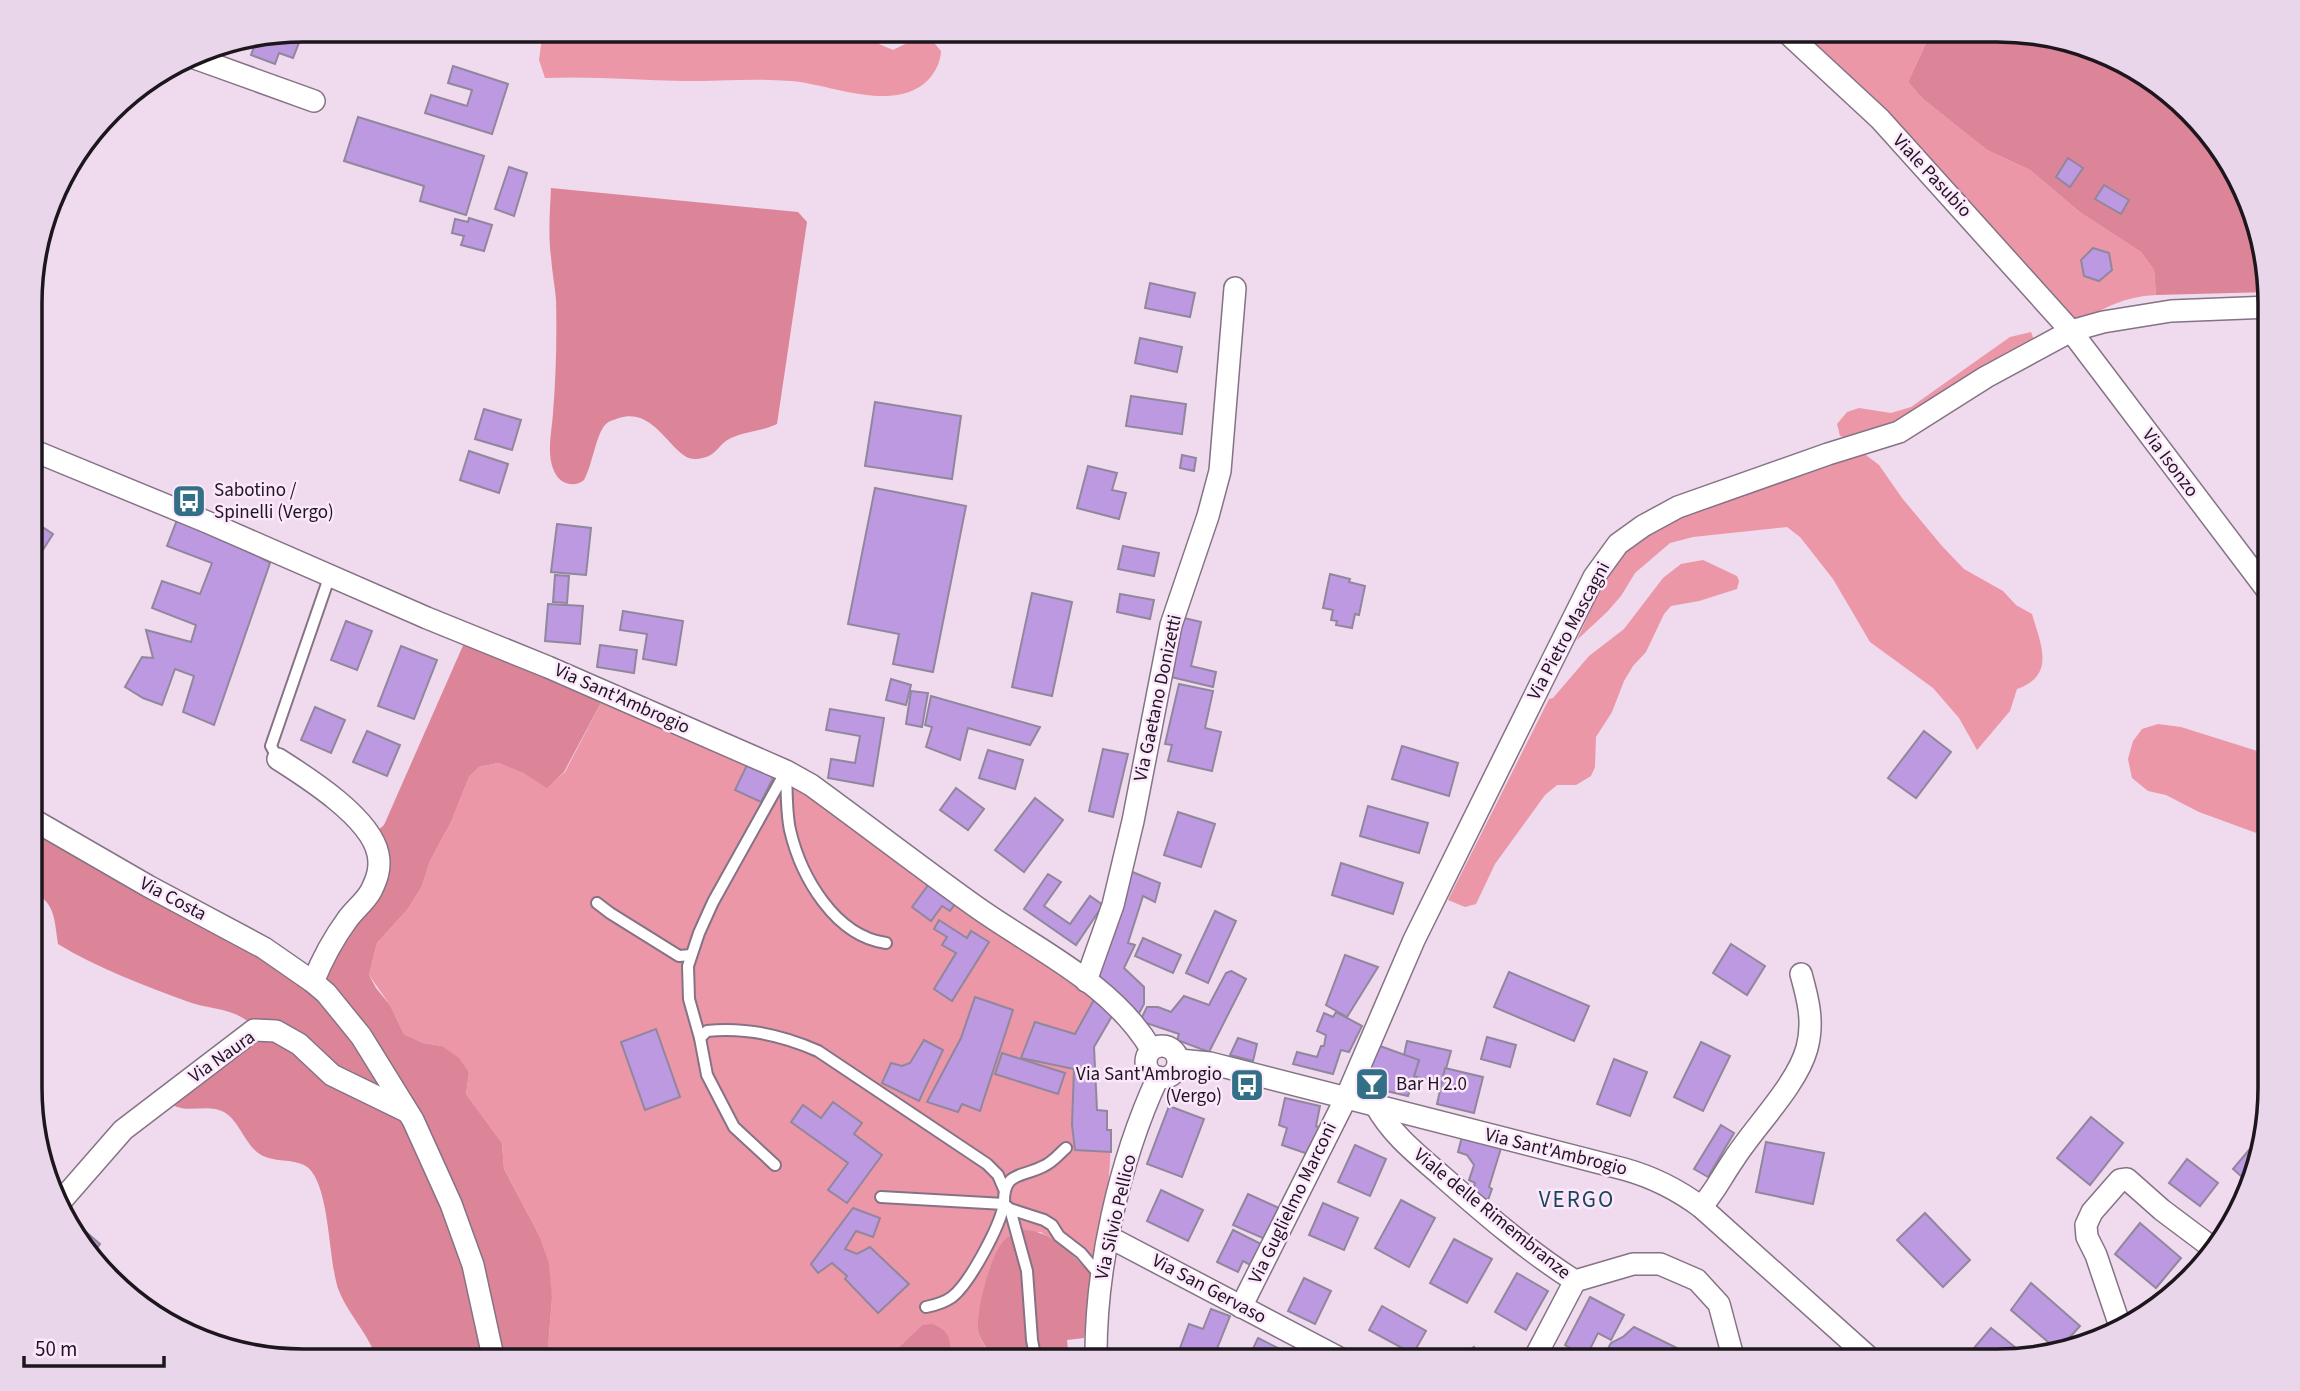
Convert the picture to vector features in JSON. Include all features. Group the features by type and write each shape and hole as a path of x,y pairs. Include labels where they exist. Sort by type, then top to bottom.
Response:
{"street":[{"name":"Viale Pasubio","path":"1797,42 1880,119 2071,331"},
{"path":"203,62 314,101"},
{"name":"Via Gaetano Donizetti","path":"1086,981 1113,905 1133,821 1171,625 1209,516 1220,471 1235,289"},
{"name":"Via Pietro Mascagni","path":"1346,1098 1414,940 1594,577 1618,544 1643,526 1678,507 1899,432 1986,377 2071,331 2103,322 2171,311 2258,307"},
{"name":"Via Isonzo","path":"2071,331 2258,578"},
{"name":"Via Sant'Ambrogio","path":"42,454 548,667 786,771 811,785 976,907 1115,1003 1152,1049"},
{"path":"278,759 332,795 361,825 379,855 378,876 369,894 335,937 313,982"},
{"name":"Via Costa","path":"42,825 264,948 326,993 361,1036 413,1120 451,1204 473,1265 491,1349"},
{"path":"1701,1208 1787,1088 1807,1049 1811,1013 1801,974"},
{"name":"Via Naura","path":"66,1196 123,1130 254,1030 276,1031 299,1044 332,1075 406,1111"},
{"path":"1161,1045 1171,1047 1179,1060 1172,1075 1158,1077 1151,1074 1146,1064 1146,1058 1152,1049 1161,1045"},
{"name":"Via Sant'Ambrogio","path":"1179,1060 1210,1063 1642,1174 1672,1187 1701,1208 1860,1349"},
{"name":"Via Silvio Pellico","path":"1096,1349 1097,1305 1120,1186 1134,1139 1158,1077"},
{"name":"Via Guglielmo Marconi","path":"1241,1307 1346,1098"},
{"name":"Viale delle Rimembranze","path":"1376,1106 1386,1124 1399,1138 1472,1202 1526,1247 1576,1281 1633,1264 1660,1264 1697,1280 1719,1304 1731,1349"},
{"path":"2118,1319 2096,1255 2087,1237 2086,1225 2092,1212 2120,1180 2127,1179 2207,1243"},
{"name":"Via San Gervaso","path":"1109,1237 1322,1349"},
{"path":"1539,1349 1576,1281"}],"lane":[{"path":"278,759 271,746 330,575"},
{"path":"786,771 790,828 796,851 814,888 838,919 863,937 886,943"},
{"path":"775,1166 734,1127 707,1075 689,999 688,966 713,902 786,771"},
{"path":"597,903 610,914 679,956 691,955"},
{"path":"700,1038 707,1031 728,1028 789,1038 818,1051 987,1164 998,1175 1027,1271 1033,1349"},
{"path":"1003,1189 1008,1181 1044,1166 1066,1147"},
{"path":"881,1197 1007,1207 1052,1225 1059,1236 1097,1272"},
{"path":"926,1307 940,1304 965,1284 1007,1207"}],"shaded area":[{"path":"541,42 879,42 893,50 909,42 933,42 941,51 934,73 929,79 910,92 889,96 846,92 778,80 545,78 539,60"},
{"path":"1812,42 1926,42 1908,82 1923,99 1987,150 2030,170 2081,213 2141,252 2154,270 2156,295 2115,304 2077,324 1887,112"},
{"path":"1926,42 1997,42 2031,44 2081,56 2142,86 2169,107 2193,131 2223,173 2238,203 2249,236 2257,292 2156,295 2154,270 2141,252 2081,213 2030,170 1987,150 1923,99 1908,82"},
{"path":"551,188 798,212 807,222 777,424 736,436 726,441 713,454 695,459 679,451 644,419 632,416 619,418 608,422 602,430 584,480 571,484 559,479 554,471 550,449 556,328 550,240"},
{"path":"2031,332 2036,345 1900,427 1858,441 1840,436 1837,424 1847,412 1859,408 1891,413 1911,407 2010,337"},
{"path":"1862,452 1879,465 1902,498 1964,569 2003,591 2016,605 2032,614 2041,648 2041,667 2037,676 2017,689 2010,711 1977,750 1959,718 1933,688 1870,642 1833,579 1800,537 1787,527 1693,537 1670,543 1635,573 1621,596 1577,640 1604,581 1626,552 1655,527 1693,507"},
{"path":"1703,560 1737,576 1737,589 1699,601 1671,606 1664,614 1646,652 1624,681 1612,712 1596,737 1595,767 1591,776 1576,785 1557,785 1545,795 1495,864 1476,904 1465,907 1448,900 1549,699 1553,698 1589,656 1624,629 1663,578 1681,564"},
{"path":"465,641 603,699 564,772 547,788 523,773 498,763 479,767 469,777 451,822 430,861 422,886 408,909 377,943 369,975 390,1005 404,1034 423,1043 442,1046 459,1058 469,1073 466,1094 502,1143 504,1169 539,1235 549,1264 552,1298 548,1349 373,1349 339,1291 324,1204 313,1173 299,1163 268,1158 257,1152 235,1122 224,1112 183,1108 163,1098 251,1024 228,1012 186,1001 120,976 58,944 50,907 42,898 42,825 313,981 369,894 370,837 384,825"},
{"path":"603,699 799,781 1103,997 1094,1047 1097,1110 1107,1111 1111,1149 1095,1279 1077,1259 1041,1232 1012,1235 997,1253 983,1294 978,1329 987,1349 951,1349 922,1325 897,1349 548,1349 552,1298 539,1235 504,1169 502,1143 466,1094 469,1073 442,1046 423,1043 404,1034 390,1005 369,975 377,943 408,909 422,886 430,861 451,822 469,777 479,767 498,763 547,787 565,772"},
{"path":"2158,724 2181,727 2258,751 2258,834 2199,812 2166,795 2148,791 2132,778 2128,759 2133,741 2142,729"},
{"path":"1020,1230 1042,1234 1062,1246 1095,1279 1084,1338 1067,1340 1068,1349 987,1349 982,1342 978,1326 984,1287 993,1260 1008,1237"},
{"path":"932,1324 943,1330 949,1338 950,1349 897,1349 922,1325"}],"building":[{"path":"299,42 293,58 279,53 275,64 251,55 254,47"},
{"path":"453,66 508,84 492,134 425,113 431,95 467,106 472,90 448,83"},
{"path":"358,117 484,156 466,215 420,201 424,186 344,161"},
{"path":"2068,158 2083,168 2070,187 2056,177"},
{"path":"509,167 527,173 514,216 495,209"},
{"path":"2104,185 2129,200 2121,214 2095,199"},
{"path":"469,218 492,225 484,251 461,245 464,236 452,233 455,219 468,222"},
{"path":"2093,248 2109,253 2112,270 2099,281 2084,276 2081,260"},
{"path":"1150,283 1195,293 1190,317 1145,308"},
{"path":"1140,338 1182,347 1177,372 1135,363"},
{"path":"1131,396 1186,404 1182,434 1126,426"},
{"path":"875,402 961,416 952,479 865,466"},
{"path":"484,409 521,420 512,450 475,439"},
{"path":"469,451 508,464 499,493 460,480"},
{"path":"1182,455 1196,458 1194,471 1180,468"},
{"path":"1088,466 1117,473 1112,490 1126,493 1119,519 1077,508"},
{"path":"875,488 966,506 933,672 893,664 899,634 848,624"},
{"path":"177,520 234,543 270,563 214,725 183,712 194,676 175,669 162,705 125,687 142,657 153,658 146,630 191,642 196,625 152,608 162,581 200,594 212,563 167,546"},
{"path":"557,524 591,528 586,575 551,572"},
{"path":"42,527 53,534 42,551"},
{"path":"1123,546 1159,553 1154,576 1118,569"},
{"path":"1330,574 1365,586 1359,615 1355,614 1352,628 1336,625 1337,621 1331,620 1333,610 1323,608"},
{"path":"555,575 569,576 567,603 553,602"},
{"path":"1032,593 1072,602 1052,696 1012,687"},
{"path":"1120,594 1154,600 1150,619 1117,612"},
{"path":"548,604 583,606 580,644 545,641"},
{"path":"623,611 683,621 676,665 643,659 647,634 620,630"},
{"path":"1180,617 1201,622 1191,666 1216,672 1213,687 1167,676"},
{"path":"346,621 372,631 357,670 331,660"},
{"path":"600,645 637,650 634,673 597,667"},
{"path":"401,646 437,660 414,719 378,706"},
{"path":"891,679 911,685 906,705 886,700"},
{"path":"1179,684 1213,691 1205,728 1221,732 1212,771 1168,761 1172,745 1165,744"},
{"path":"911,691 928,693 922,727 906,724"},
{"path":"931,696 1040,727 1030,745 968,728 960,760 926,747 932,727 925,725"},
{"path":"315,707 345,720 331,753 301,740"},
{"path":"830,709 884,718 873,786 828,778 831,759 855,763 860,736 826,730"},
{"path":"367,731 400,745 387,776 353,762"},
{"path":"1924,731 1951,752 1916,798 1888,778"},
{"path":"1402,746 1458,763 1449,796 1392,779"},
{"path":"1103,749 1128,754 1113,817 1089,811"},
{"path":"988,750 1023,760 1015,789 979,778"},
{"path":"748,763 774,776 761,802 735,790"},
{"path":"956,788 984,809 968,830 940,810"},
{"path":"1035,798 1063,820 1024,872 995,850"},
{"path":"1368,806 1428,823 1419,853 1360,836"},
{"path":"1178,812 1215,824 1201,867 1164,855"},
{"path":"1341,863 1403,883 1393,914 1332,895"},
{"path":"1130,871 1160,883 1155,902 1143,896 1128,943 1135,945 1124,968 1144,987 1144,1004 1137,1017 1095,972"},
{"path":"1048,874 1061,882 1044,906 1070,924 1090,896 1103,905 1076,945 1024,909"},
{"path":"932,880 958,900 950,911 942,906 931,921 912,907"},
{"path":"1215,911 1236,921 1208,983 1186,973"},
{"path":"939,920 967,938 971,931 989,942 952,1001 934,989 956,953 942,945 947,937 934,929"},
{"path":"1143,938 1181,955 1173,973 1135,956"},
{"path":"1731,944 1765,966 1747,995 1713,973"},
{"path":"1345,955 1378,967 1347,1017 1326,1005"},
{"path":"1231,971 1246,979 1209,1052 1177,1040 1179,1034 1140,1021 1147,1007 1158,1007 1171,1012 1184,996 1209,1005 1226,973"},
{"path":"1509,972 1589,1006 1574,1041 1494,1007"},
{"path":"975,997 1013,1010 980,1111 962,1104 958,1112 927,1102 961,1038"},
{"path":"1095,998 1115,1011 1094,1047 1097,1110 1107,1111 1107,1130 1111,1130 1111,1152 1075,1150 1072,1125 1074,1069 1021,1058 1035,1022 1075,1034"},
{"path":"1336,1012 1362,1026 1349,1052 1341,1050 1333,1074 1293,1064 1297,1052 1317,1057 1321,1046 1324,1046 1326,1035 1317,1031 1324,1013 1333,1017"},
{"path":"656,1029 680,1097 645,1110 621,1042"},
{"path":"1487,1037 1516,1045 1510,1067 1481,1059"},
{"path":"1238,1038 1257,1044 1253,1061 1230,1055"},
{"path":"924,1040 943,1050 919,1101 882,1083 891,1063 902,1066 910,1063"},
{"path":"1407,1041 1451,1051 1442,1083 1413,1076 1419,1060 1404,1055"},
{"path":"1701,1042 1730,1056 1703,1111 1674,1097"},
{"path":"1380,1046 1419,1060 1408,1096 1360,1085"},
{"path":"1002,1053 1065,1073 1058,1094 995,1074"},
{"path":"1614,1059 1647,1072 1630,1116 1597,1104"},
{"path":"1445,1068 1483,1077 1474,1113 1437,1104"},
{"path":"1285,1098 1320,1106 1316,1126 1324,1129 1311,1155 1282,1145 1287,1128 1279,1125"},
{"path":"833,1102 862,1123 854,1134 882,1155 847,1203 828,1190 848,1163 791,1122 803,1105 821,1118"},
{"path":"1169,1106 1204,1119 1182,1177 1147,1164"},
{"path":"2091,1117 2123,1143 2090,1185 2057,1158"},
{"path":"1721,1125 1734,1133 1708,1177 1694,1169"},
{"path":"1463,1133 1502,1145 1489,1187 1492,1189 1488,1200 1472,1194 1475,1183 1469,1180 1474,1165 1467,1155 1458,1152"},
{"path":"1766,1142 1824,1153 1813,1204 1756,1192"},
{"path":"1355,1145 1386,1159 1370,1196 1338,1182"},
{"path":"2251,1148 2242,1177 2233,1169"},
{"path":"2187,1159 2218,1183 2200,1206 2169,1183"},
{"path":"1161,1190 1203,1210 1188,1241 1147,1221"},
{"path":"1248,1194 1279,1208 1265,1239 1233,1225"},
{"path":"1401,1200 1435,1218 1409,1267 1375,1248"},
{"path":"1323,1203 1358,1218 1344,1250 1309,1235"},
{"path":"853,1208 880,1218 873,1237 856,1231 845,1249 857,1254 870,1247 909,1284 878,1313 845,1279 847,1276 832,1263 818,1273 811,1264"},
{"path":"1925,1213 1970,1260 1943,1287 1897,1240"},
{"path":"2140,1223 2181,1258 2156,1288 2115,1254"},
{"path":"84,1230 100,1244 97,1248"},
{"path":"1233,1230 1265,1246 1254,1267 1243,1261 1238,1272 1217,1262"},
{"path":"1454,1239 1492,1259 1467,1303 1430,1283"},
{"path":"1517,1273 1548,1291 1526,1330 1495,1312"},
{"path":"1304,1278 1331,1291 1315,1324 1288,1311"},
{"path":"2031,1283 2080,1326 2069,1339 2050,1344 2011,1310"},
{"path":"1590,1297 1624,1315 1611,1340 1598,1333 1590,1349 1572,1349 1565,1345"},
{"path":"1382,1306 1426,1331 1416,1349 1404,1349 1369,1330"},
{"path":"1211,1309 1230,1316 1217,1349 1180,1348 1189,1324 1203,1329"},
{"path":"1634,1327 1677,1348 1608,1349 1611,1343"},
{"path":"1991,1328 2016,1348 1997,1349 1973,1349"},
{"path":"1258,1338 1280,1349 1253,1349"}],"place":[{"name":"Sabotino / Spinelli (Vergo)","path":"189,501"},
{"name":"Bar H 2.0","path":"1372,1084"},
{"name":"Via Sant'Ambrogio (Vergo)","path":"1247,1085"}],"district":[{"name":"VERGO","path":"1577,1199"}]}
